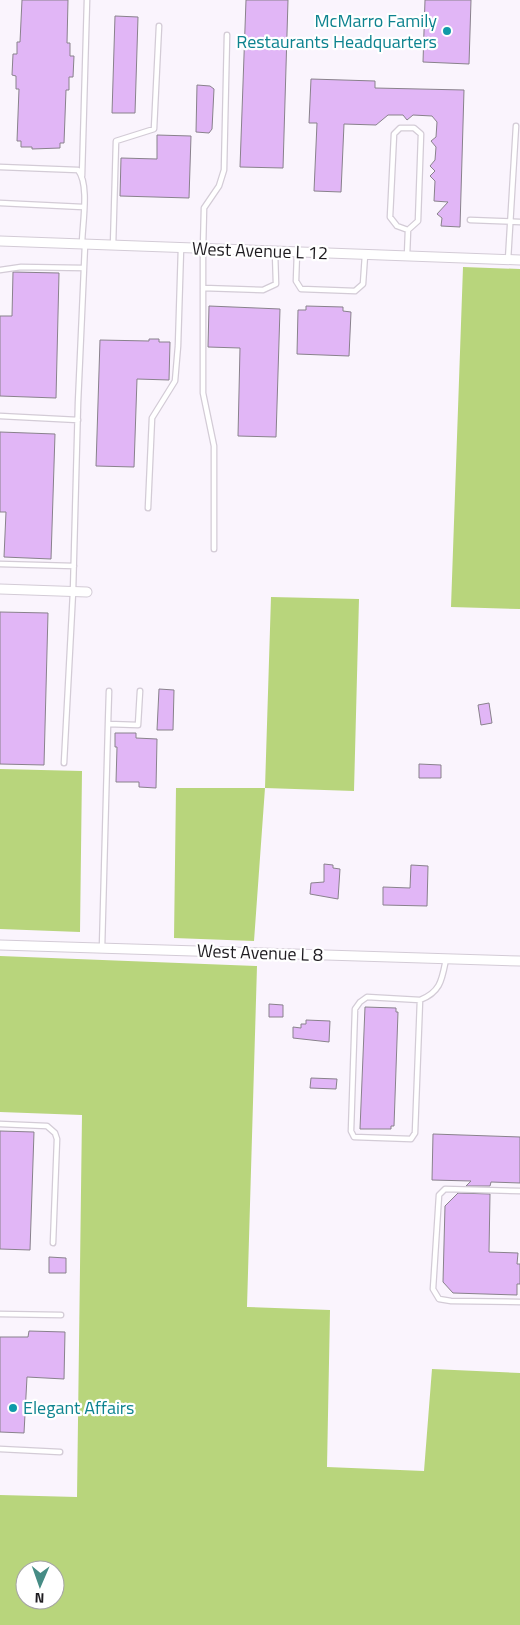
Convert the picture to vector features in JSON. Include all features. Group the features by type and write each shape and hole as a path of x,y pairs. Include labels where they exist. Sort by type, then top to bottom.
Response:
{"street":[{"name":"West Avenue L 12","path":"0,241 520,260"},
{"path":"0,589 87,592"},
{"name":"West Avenue L 8","path":"0,944 520,961"}],"lane":[{"path":"64,763 73,592 84,268 84,186 82,176 87,0"},
{"path":"113,246 116,141 154,129 159,26"},
{"path":"214,549 214,446 203,393 204,208 219,186 224,170 227,34"},
{"path":"508,260 516,126"},
{"path":"407,256 408,230 418,221 421,134 414,128 400,128 394,134 390,217 397,226 408,230"},
{"path":"0,167 78,170 82,176"},
{"path":"0,202 83,206"},
{"path":"470,220 520,222"},
{"path":"148,508 152,418 175,381 181,248"},
{"path":"203,288 263,290 276,284 275,252"},
{"path":"297,252 296,281 301,289 355,291 363,284 365,255"},
{"path":"0,270 20,267 84,268"},
{"path":"0,416 78,420"},
{"path":"0,564 74,566"},
{"path":"102,948 109,691"},
{"path":"108,724 138,725 140,691"},
{"path":"420,1000 415,1133 411,1139 354,1137 351,1131 355,1009 367,997 420,1000 431,996 440,984 446,959"},
{"path":"0,1124 47,1126 55,1133 57,1140 54,1244"},
{"path":"520,1191 445,1189 439,1195 433,1289 439,1299 451,1301 520,1302"},
{"path":"0,1314 61,1315"},
{"path":"0,1449 60,1452"}],"green space":[{"path":"463,267 520,269 520,609 451,607"},
{"path":"271,597 359,599 354,791 265,788"},
{"path":"0,769 82,771 80,932 0,929"},
{"path":"176,788 265,788 254,941 174,938"},
{"path":"0,956 257,966 247,1307 330,1310 327,1467 424,1471 432,1369 520,1373 520,1625 0,1625 0,1495 77,1497 82,1115 0,1112"}],"building":[{"path":"22,0 68,0 67,43 70,43 70,56 74,56 73,77 69,77 69,90 66,90 64,143 60,143 60,148 32,149 32,147 21,147 21,141 17,141 19,89 16,89 16,76 12,75 13,54 17,54 17,42 20,42"},
{"path":"246,0 288,0 283,168 240,167"},
{"name":"McMarro Family Restaurants Headquarters","path":"425,0 471,0 469,64 423,62"},
{"path":"115,16 138,17 135,113 112,113"},
{"path":"311,79 375,81 375,88 464,90 460,227 441,226 442,218 437,214 448,202 434,201 435,181 430,176 435,171 430,166 435,160 436,147 431,141 436,137 437,122 432,116 413,115 407,120 403,115 388,115 376,125 344,124 341,192 314,191 317,123 309,123"},
{"path":"197,85 210,86 214,89 212,129 209,133 196,132"},
{"path":"157,135 191,136 189,198 120,196 121,158 157,159"},
{"path":"13,272 59,273 56,398 0,396 0,316 12,316"},
{"path":"209,306 280,309 276,437 238,436 240,348 208,347"},
{"path":"306,306 343,307 343,311 351,312 349,356 297,354 298,310 306,310"},
{"path":"149,339 159,339 159,342 170,342 169,380 137,379 134,467 96,466 100,340 149,341"},
{"path":"0,432 55,434 51,559 4,557 6,512 0,512"},
{"path":"0,612 48,613 44,765 0,764"},
{"path":"159,689 174,690 173,730 157,730"},
{"path":"489,703 492,723 481,725 478,705"},
{"path":"115,733 136,733 136,738 157,739 156,788 139,787 139,782 116,782 117,747 115,747"},
{"path":"419,764 441,765 441,778 419,778"},
{"path":"324,864 333,865 333,868 340,869 338,899 310,894 311,883 324,882"},
{"path":"411,865 428,866 427,906 383,905 383,887 410,888"},
{"path":"269,1004 283,1005 283,1017 269,1017"},
{"path":"365,1007 396,1008 396,1012 398,1012 394,1126 391,1126 391,1129 360,1129"},
{"path":"306,1020 330,1021 329,1042 293,1038 293,1027 301,1028 301,1024 306,1024"},
{"path":"311,1078 337,1079 336,1089 310,1088"},
{"path":"0,1131 34,1132 30,1250 0,1249"},
{"path":"433,1134 520,1137 520,1183 491,1182 490,1186 466,1186 471,1181 432,1180"},
{"path":"458,1193 490,1194 489,1252 518,1253 517,1264 520,1264 520,1284 517,1284 517,1295 453,1293 443,1282 445,1206"},
{"path":"49,1257 66,1258 66,1273 49,1273"},
{"path":"29,1331 65,1332 64,1379 27,1377 24,1433 0,1432 0,1337 28,1337"}],"place":[{"name":"McMarro Family Restaurants Headquarters","path":"447,31"},
{"name":"Elegant Affairs","path":"13,1408"}]}
